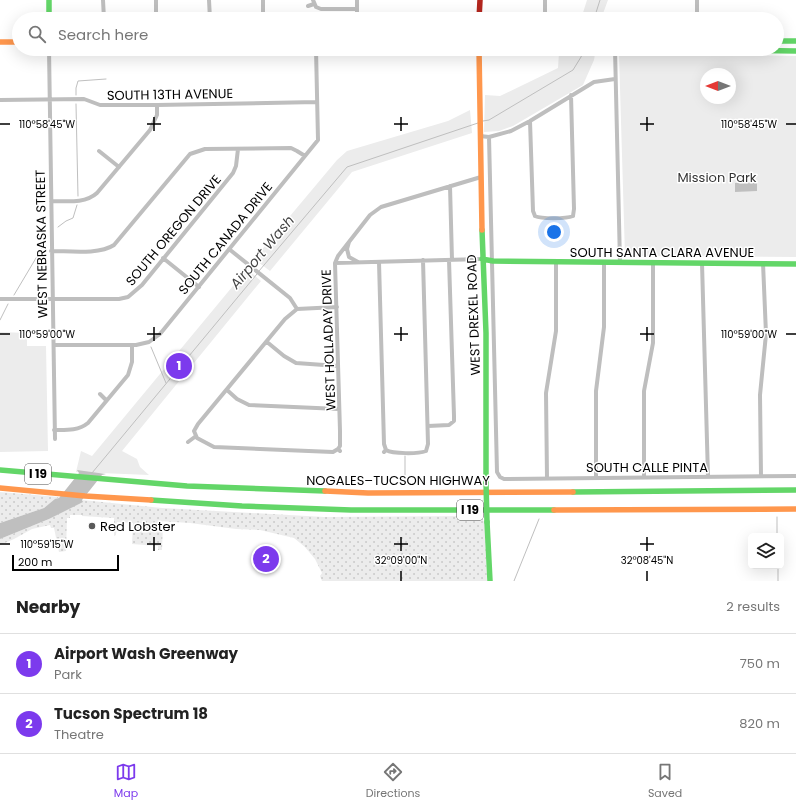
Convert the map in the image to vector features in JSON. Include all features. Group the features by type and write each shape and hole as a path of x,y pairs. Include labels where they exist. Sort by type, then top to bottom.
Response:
{"main road":[{"path":"49,0 49,12"},
{"path":"479,12 480,0"},
{"path":"784,41 796,41"},
{"path":"0,42 12,42"},
{"path":"784,51 796,51"},
{"name":"WEST DREXEL ROAD","path":"479,56 482,259 486,333 486,482 490,581"},
{"name":"SOUTH SANTA CLARA AVENUE","path":"482,259 492,261 796,264"},
{"name":"NOGALES–TUCSON HIGHWAY","path":"0,470 99,479 232,488 368,493 796,490"},
{"name":"I 19","path":"0,488 85,496 242,506 351,510 796,509"}],"street":[{"path":"103,0 104,12"},
{"path":"156,0 156,12"},
{"path":"210,0 210,12"},
{"path":"263,0 263,12"},
{"path":"356,12 357,0"},
{"path":"545,0 545,12"},
{"path":"697,0 697,12"},
{"path":"308,6 314,3 321,9 356,9"},
{"name":"WEST NEBRASKA STREET","path":"49,56 51,251 54,300 54,439"},
{"name":"SOUTH CANADA DRIVE","path":"54,345 132,345 150,342 155,339 318,140 316,56"},
{"path":"615,56 620,262"},
{"path":"480,132 489,137 511,131 594,82 615,79"},
{"path":"530,121 533,217 574,218 571,95"},
{"name":"SOUTH 13TH AVENUE","path":"0,100 84,99 100,105 317,102"},
{"path":"51,201 80,200 91,198 97,193 150,130 157,115 157,105"},
{"name":"WEST DREXEL ROAD","path":"489,137 497,472 500,477"},
{"path":"51,251 98,251 110,248 117,243 190,154 205,149 291,148 305,156"},
{"name":"SOUTH OREGON DRIVE","path":"0,299 119,299 128,297 142,285 233,173 236,166 238,149"},
{"path":"99,151 119,167"},
{"name":"WEST HOLLADAY DRIVE","path":"195,436 201,441 214,447 333,452 339,450 336,263 340,252 370,215 381,207 480,177"},
{"path":"428,426 453,425 454,416 450,186"},
{"path":"349,241 347,249 349,257 358,262"},
{"path":"229,248 290,298 297,310"},
{"path":"163,258 199,287"},
{"name":"SOUTH SANTA CLARA AVENUE","path":"336,263 482,259"},
{"path":"379,262 385,451 427,452 428,426 423,260"},
{"path":"547,478 546,393 556,331 556,262"},
{"path":"596,478 596,391 604,327 604,262"},
{"path":"644,477 644,391 653,343 654,263"},
{"path":"702,263 708,477"},
{"path":"761,476 760,395 766,334 763,263"},
{"path":"188,442 195,436 194,431 196,428 285,319 297,310 337,307"},
{"path":"267,342 284,356 296,363 338,366"},
{"path":"54,430 72,430 81,428 88,423 128,375 132,362 132,345"},
{"path":"227,390 237,399 249,405 339,409"},
{"path":"100,394 106,400"},
{"name":"SOUTH CALLE PINTA","path":"500,477 504,479 796,476"}],"green space":[{"path":"587,0 608,0 604,12 583,12"},
{"path":"559,56 595,56 583,85 513,126 499,131 484,132 485,95 500,96 558,68"},
{"name":"Mission Park","path":"619,56 796,56 796,257 625,256"},
{"path":"470,110 472,133 352,172 270,271 254,259 337,160 347,151 448,121"},
{"path":"247,269 261,281 122,451 137,459 140,467 149,475 76,472 81,451 92,456"},
{"path":"0,332 27,333 27,346 46,346 48,451 0,452"},
{"path":"0,492 59,497 44,508 0,523"},
{"path":"82,500 162,508 324,517 480,516 485,523 487,581 322,581 320,576 322,573 315,559 305,547 294,538 260,530 159,521 159,524 163,524 162,550 158,550 158,546 132,544 133,523 117,522 116,535 114,536 114,518 82,515 70,515 70,518 67,518 66,551 59,552 54,528 51,528 50,525 32,529 0,545 0,539 49,519 83,501"}],"shaded area":[{"path":"757,182 757,191 735,192 735,183"},
{"path":"77,470 106,474 102,475 82,500 83,502 49,519 0,539 0,523 44,508 55,499 59,498 79,473"}],"waterway":[{"name":"Airport Wash","path":"596,12 600,0"},
{"name":"Airport Wash","path":"483,121 489,120 573,70 581,56"},
{"path":"76,95 78,81 106,79"},
{"path":"76,104 78,196"},
{"name":"Airport Wash","path":"259,271 347,167 478,123"},
{"path":"58,227 73,218 77,205"},
{"path":"14,295 45,243"},
{"name":"Airport Wash","path":"92,473 257,274"},
{"path":"0,320 8,304"},
{"path":"151,347 166,383"},
{"path":"405,456 405,475"},
{"path":"777,517 777,533"},
{"path":"514,581 539,519"},
{"path":"778,569 778,581"}],"traffic: fast":[{"path":"49,0 49,12"},
{"path":"784,41 796,41"},
{"path":"784,51 796,51"},
{"path":"482,230 486,333 486,482"},
{"path":"482,259 493,261 796,264"},
{"path":"0,470 187,486 325,491"},
{"path":"486,482 487,522"},
{"path":"573,492 796,490"},
{"path":"151,500 242,506 351,510 554,510"},
{"path":"487,522 490,581"}],"traffic: slow":[{"path":"0,42 12,42"},
{"path":"479,56 482,230"},
{"path":"0,488 85,496 151,500"},
{"path":"325,491 368,493 573,492"},
{"path":"554,510 796,509"}],"traffic: jam":[{"path":"479,12 480,0"}],"place":[{"name":"Airport Wash Greenway","path":"179,366"},
{"name":"Red Lobster","path":"92,526"},
{"name":"Tucson Spectrum 18","path":"266,559"}]}
